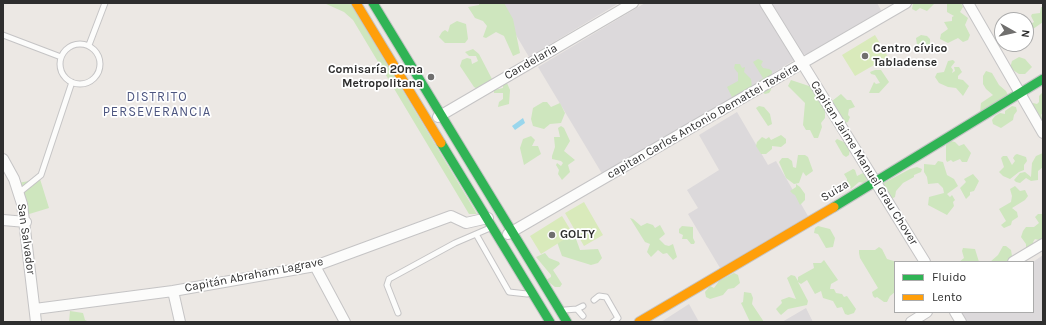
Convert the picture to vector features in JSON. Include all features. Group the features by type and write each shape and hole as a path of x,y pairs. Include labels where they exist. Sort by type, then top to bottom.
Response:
{"main road":[{"path":"356,3 550,322"},
{"path":"372,3 567,322"},
{"name":"Suiza","path":"639,322 876,182 1043,79"}],"street":[{"name":"Candelaria","path":"429,123 440,115 633,3"},
{"name":"Capitan Jaime Manuel Grau Chover","path":"765,3 924,261"},
{"name":"capitan Carlos Antonio Demattei Texeira","path":"500,239 906,3"},
{"path":"968,3 1043,133"},
{"name":"San Salvador","path":"3,159 20,192 26,222 36,322"},
{"name":"Capitán Abraham Lagrave","path":"35,309 173,291 315,266 452,216 466,223 488,218"},
{"path":"3,220 26,222"},
{"path":"1015,261 1043,244"},
{"path":"315,266 345,322"},
{"path":"173,291 180,322"},
{"path":"911,322 926,313"},
{"path":"957,313 962,322"}],"lane":[{"path":"89,45 105,3"},
{"path":"3,35 61,57"},
{"path":"76,44 89,45 98,55 100,62 97,75 86,83 72,82 62,74 60,68 61,57 70,46 76,44"},
{"path":"20,192 41,175 72,82"},
{"path":"398,313 387,285 389,279 455,243 493,227 505,220"},
{"path":"476,234 509,292 533,294"},
{"path":"594,300 599,296 606,297 619,320 613,322"},
{"path":"560,311 577,309 583,306"},
{"path":"577,309 583,316"}],"shaded area":[{"path":"497,3 619,3 529,57"},
{"path":"645,3 877,3 882,12 807,58 804,54 604,177 538,67"},
{"path":"737,112 768,165 776,161 808,216 720,268 688,214 698,208 687,190 719,170 699,135"},
{"path":"1043,255 1043,322 966,322 961,313 1034,313 1034,261"},
{"path":"689,304 699,322 661,322"},
{"path":"806,308 813,322 782,322"}],"green space":[{"path":"324,3 350,3 477,214 469,214 353,20 344,12"},
{"path":"479,3 504,3 513,19 520,53 513,56 504,36 496,32 486,38 483,37 487,26 483,21 475,18 468,7 479,5"},
{"path":"913,3 935,3 927,11 920,8 916,11 912,9"},
{"path":"947,3 961,3 963,7 960,12 968,18 965,25 970,35 968,40 963,42 958,38 948,43 940,39 941,34 948,29 944,22 952,21 952,17 954,16 947,12"},
{"path":"1041,7 1043,7 1043,22 1034,28 1034,14 1040,13"},
{"path":"457,21 466,24 468,39 465,43 445,43 439,37 445,30 448,32 450,25"},
{"name":"Centro cívico Tabladense","path":"875,35 888,57 855,76 842,55"},
{"path":"921,35 927,36 930,39 930,47 925,48 917,45 916,38"},
{"path":"473,49 479,54 492,79 479,90 474,87 460,66 462,60 467,58 471,59 472,64 478,61 476,56 469,56 465,52"},
{"path":"1019,57 1025,59 1032,67 1025,74 1019,74 1010,68 1012,61"},
{"path":"758,59 763,61 761,65 763,68 772,71 771,90 769,93 765,94 754,85 763,78 753,62"},
{"path":"953,60 955,62 951,67 953,70 952,73 955,71 954,67 959,67 962,72 958,76 958,79 963,80 969,86 963,96 956,88 948,87 939,83 935,77 937,73 944,72 948,61"},
{"path":"735,64 740,64 742,68 745,67 744,72 751,79 752,87 737,96 732,97 727,87 738,81 738,73 734,68"},
{"path":"881,70 889,82 879,93 869,93 874,82 876,84 880,83 875,75 871,74 870,72"},
{"path":"986,71 992,73 999,85 1008,95 980,113 981,103 993,95 983,84 983,76"},
{"path":"791,80 812,87 817,92 815,99 825,104 825,118 821,123 822,127 818,138 814,138 810,130 806,130 803,125 805,103 788,86"},
{"path":"503,83 507,83 510,90 509,104 498,107 499,102 503,99 503,93 494,93 494,90 503,88"},
{"path":"1043,92 1043,112 1041,115 1043,121 1042,120 1040,122 1030,104 1037,104 1039,102 1039,96"},
{"path":"827,94 832,101 841,94 847,100 851,100 855,107 849,109 848,115 850,117 848,122 845,123"},
{"path":"543,102 547,102 551,107 560,103 565,113 561,123 550,124 544,129 533,126 531,119 533,108"},
{"path":"759,106 764,107 770,114 772,124 768,126 756,108"},
{"path":"1012,106 1016,107 1017,111 1013,120 1001,128 993,124 992,120 995,116 1000,113 1005,114 1005,111"},
{"path":"561,126 564,128 570,141 564,151 575,160 568,165 570,172 562,180 558,174 559,170 556,165 557,163 561,166 563,163 552,159 555,147 554,137 560,137 558,128"},
{"path":"781,135 786,139 786,143 781,147 772,146 772,149 766,154 761,154 756,146 757,142 762,137 766,139 769,137 771,140"},
{"path":"531,136 535,140 532,146 538,146 541,154 524,165 520,148 523,139"},
{"path":"837,139 846,143 850,149 849,155 846,157 843,155 835,141"},
{"path":"951,141 955,142 959,146 964,144 971,153 967,162 962,162 960,159 953,162 951,160 947,162 946,145"},
{"path":"1043,153 1043,167 1038,171 1038,180 1031,181 1026,178 1020,183 1014,180 1020,173 1025,172 1031,177 1032,163 1036,156"},
{"path":"1017,154 1026,157 1027,161 1024,165 1024,170 1010,179 1003,176 999,172 1004,167 1001,158 1003,156 1007,156 1012,165 1015,161 1013,158"},
{"path":"798,155 805,155 808,157 813,171 806,176 803,172 799,183 794,184 786,178 779,162 782,158 788,158 792,161 793,167 796,168"},
{"path":"938,161 943,162 947,175 954,179 958,186 947,194 950,197 952,195 955,200 953,202 954,206 947,215 928,205 929,197 944,193 943,188 938,183 928,184 927,177 924,172 924,164 935,165"},
{"path":"917,167 922,169 921,172 903,183 896,191 895,197 889,200 882,184 910,169"},
{"path":"853,169 855,170 857,176 863,173 867,180 864,183 859,182 851,189 847,184 847,179 844,174"},
{"path":"973,174 979,181 974,191 970,192 970,195 966,199 960,188 966,182 964,179"},
{"path":"40,179 49,208 26,215 18,183"},
{"path":"796,184 805,194 805,200 800,205 795,195 790,191 796,187"},
{"path":"1015,186 1020,191 1025,190 1028,196 1025,200 1012,208 1017,212 1018,217 1012,221 1011,225 1004,228 1001,225 1006,221 999,209 1011,202 1012,196 1010,189"},
{"path":"584,202 603,235 584,246 565,213"},
{"path":"1038,214 1043,214 1043,237 1039,240 1035,239 1033,242 1037,248 1026,253 1026,244 1021,237 1026,227 1034,227 1039,223 1035,217"},
{"name":"GOLTY","path":"562,216 573,234 541,254 530,236"},
{"path":"630,218 641,226 647,223 653,225 655,228 660,225 665,234 659,239 665,245 669,246 673,244 677,257 673,260 667,253 663,254 658,250 651,257 647,252 650,244 645,242"},
{"path":"682,226 693,227 694,244 691,244 687,239 682,239 683,235 679,233 679,229"},
{"path":"818,226 830,229 835,238 833,247 826,248 818,234 814,233 815,228"},
{"path":"567,235 575,236 580,250 598,249 602,258 598,263 591,265 562,256 557,242"},
{"path":"1003,246 1006,246 1011,250 1012,256 1009,261 991,261 998,255"},
{"path":"879,247 882,249 887,259 894,261 894,293 890,296 887,302 873,296 872,292 878,288 860,258 859,250 875,250"},
{"path":"963,248 975,249 979,261 960,261 964,258 962,251"},
{"path":"545,253 549,258 559,262 560,264 553,270 562,284 560,287 555,287 546,280 551,277 551,275 536,257"},
{"path":"824,260 838,280 831,284 830,289 834,289 836,293 842,294 844,297 847,296 856,309 854,313 848,315 845,314 842,307 837,308 833,301 823,298 821,291 815,294 807,280 801,284 798,282 808,301 807,305 788,309 781,315 776,309 782,303 781,300 789,297 796,299 787,278 791,275 795,276 798,281 798,277 814,268 813,263 821,263"},
{"path":"734,273 738,275 740,283 734,288 728,289 723,295 710,299 706,297 705,292 710,286 714,288 719,281"},
{"path":"744,292 751,293 753,298 752,304 764,322 750,322 741,303 743,302"},
{"path":"70,311 83,313 85,320 89,322 69,322"}],"water":[{"path":"523,118 525,123 515,130 512,126"}],"traffic: fast":[{"path":"373,3 567,322"},
{"path":"834,207 1043,79"},
{"path":"441,143 550,322"}],"traffic: slow":[{"path":"356,3 441,143"},
{"path":"639,322 834,207"}],"place":[{"name":"Centro cívico Tabladense","path":"865,56"},
{"name":"Comisaría 20ma Metropolitana","path":"431,77"},
{"name":"GOLTY","path":"552,235"}],"district":[{"name":"DISTRITO PERSEVERANCIA","path":"157,104"}]}
